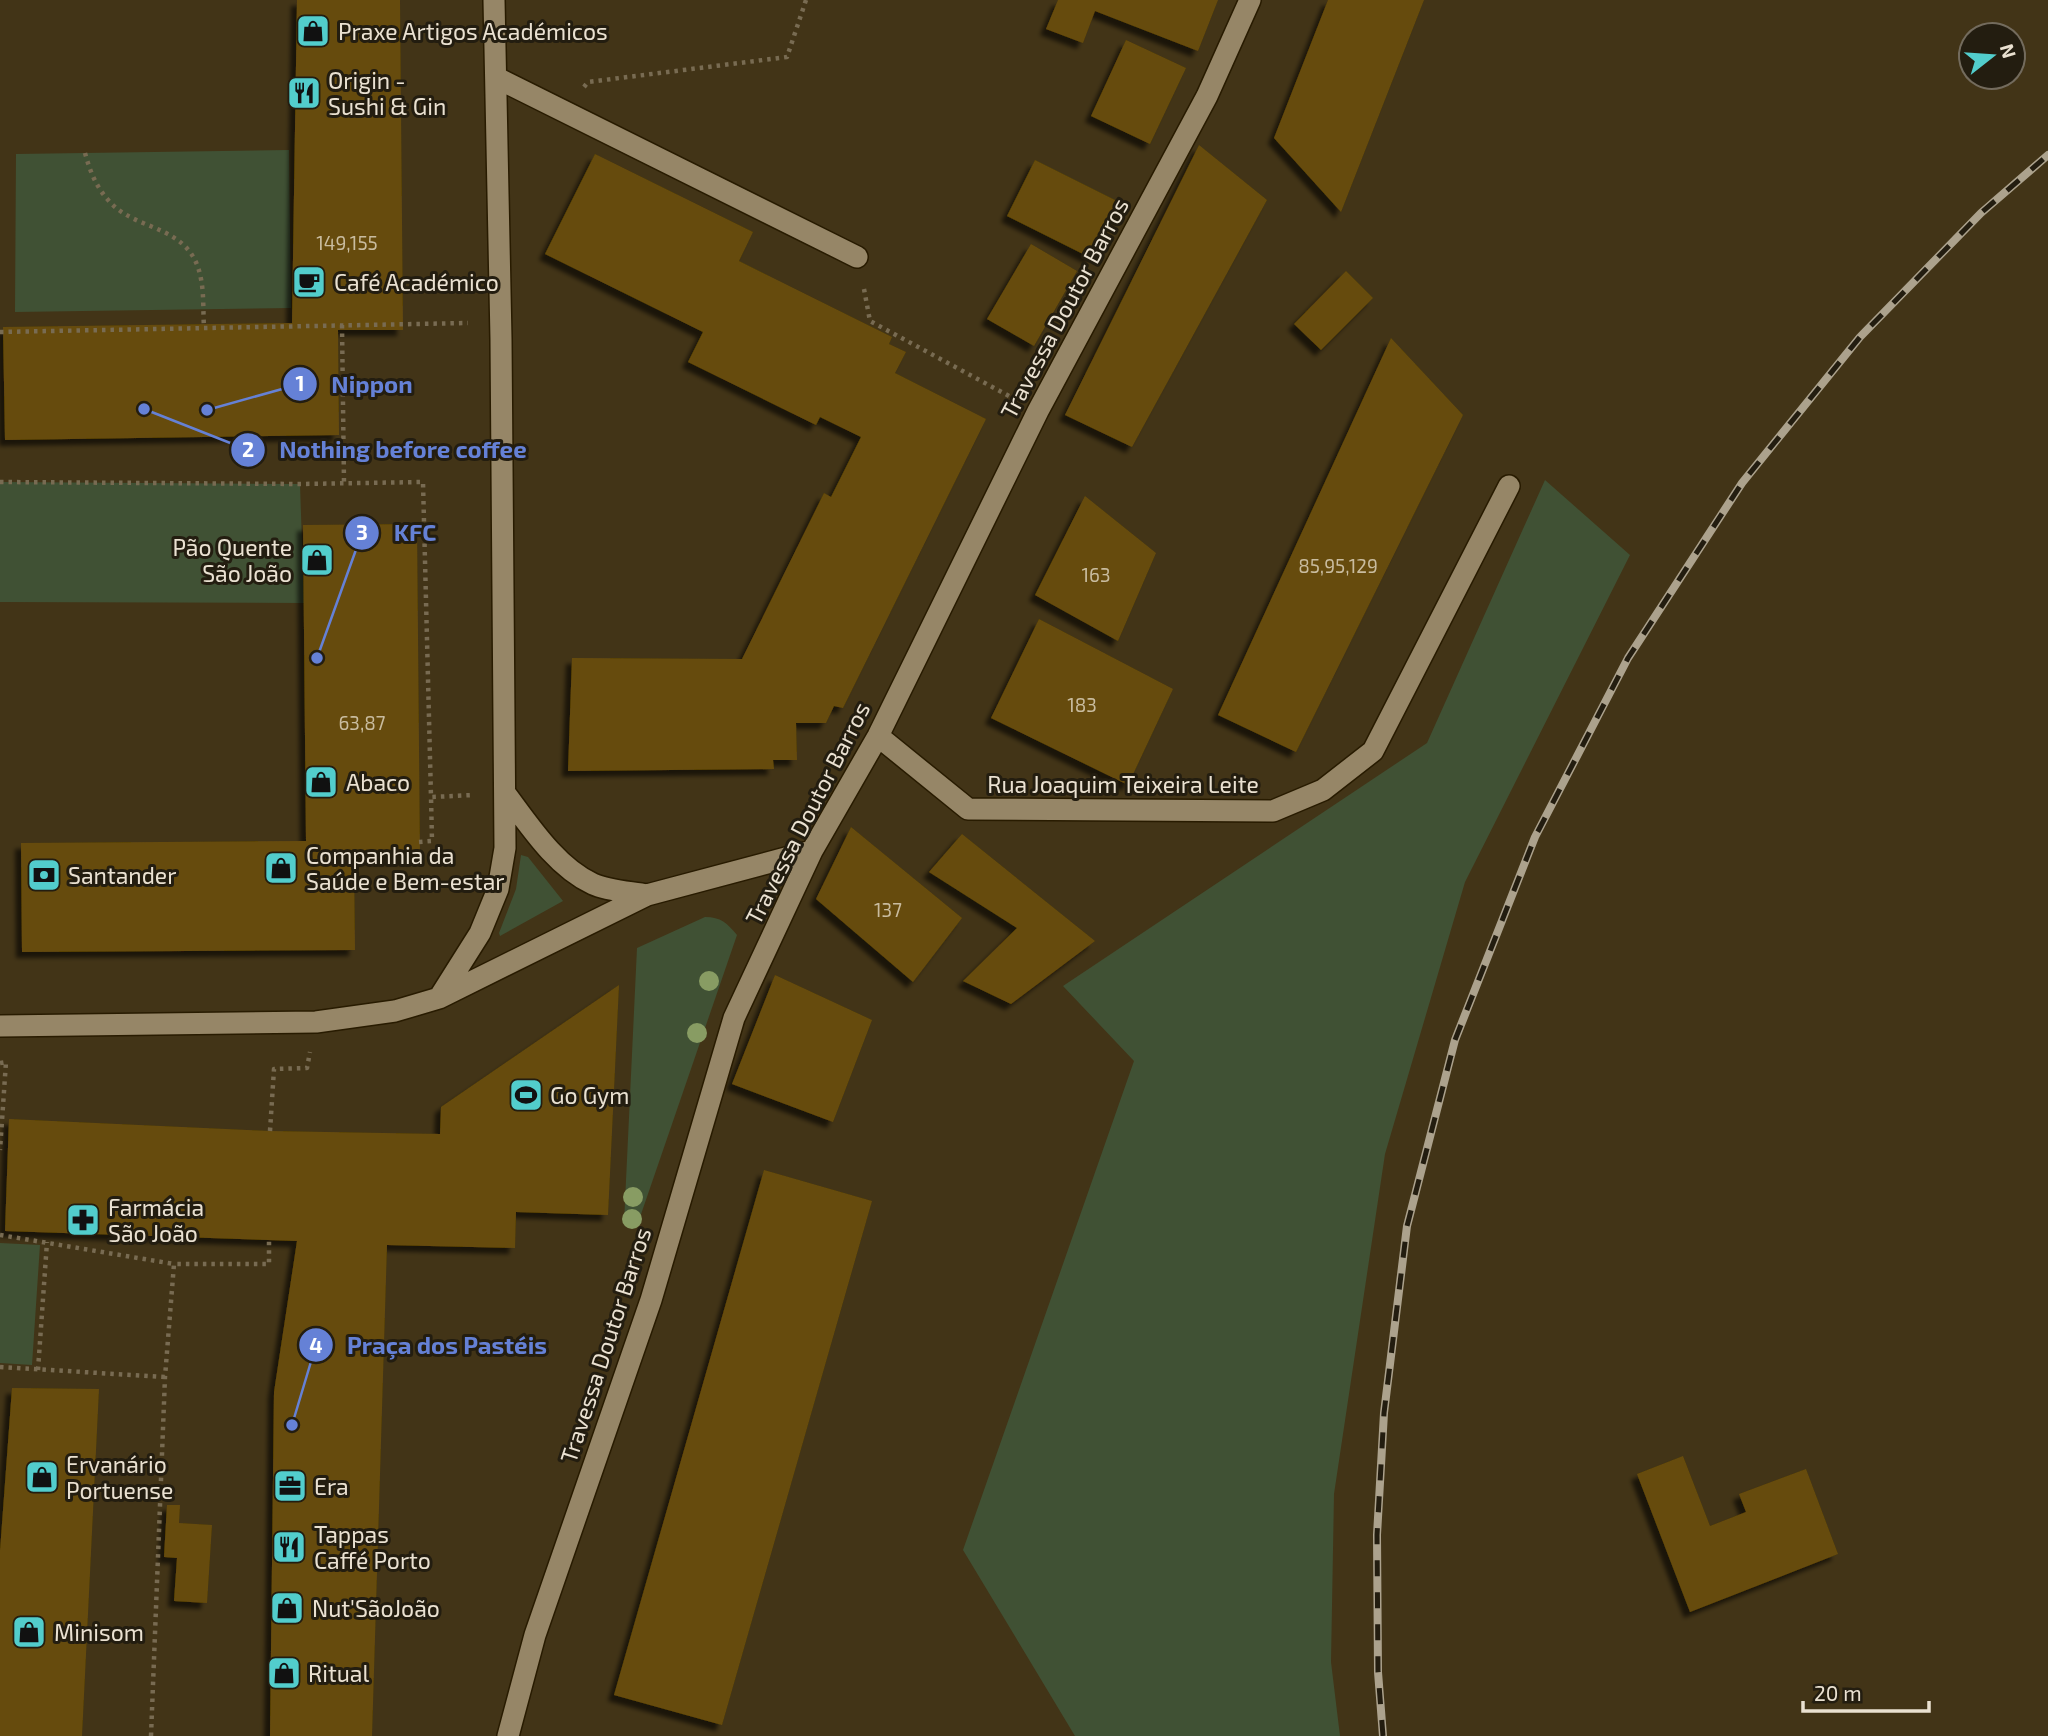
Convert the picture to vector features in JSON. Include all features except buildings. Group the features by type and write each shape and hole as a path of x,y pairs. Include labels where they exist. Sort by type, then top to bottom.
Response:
{"street":[{"path":"439,998 480,933 498,889 505,848 494,0"},
{"name":"Travessa Doutor Barros","path":"509,1736 535,1635 651,1300 734,1018 812,851 878,736 1038,411 1207,96 1250,0"},
{"path":"497,78 857,257"},
{"name":"Rua Joaquim Teixeira Leite","path":"878,736 968,809 1273,811 1323,790 1373,751 1509,486"},
{"path":"505,793 537,836 566,864 594,885 647,895"},
{"path":"0,1026 316,1022 395,1011 439,998 647,895 812,851"}],"path":[{"path":"561,110 588,82 788,57 806,0"},
{"path":"85,153 92,177 110,203 166,230 189,250 201,277 204,328"},
{"path":"857,257 870,321 1038,411"},
{"path":"0,332 500,322"},
{"path":"342,325 344,483"},
{"path":"0,482 423,481 432,841 419,842"},
{"path":"431,797 505,793"},
{"path":"270,1131 274,1069 307,1068 316,1022"},
{"path":"0,1063 6,1062 0,1150"},
{"path":"0,1235 174,1264 269,1264 269,1241"},
{"path":"38,1370 47,1242"},
{"path":"151,1736 166,1377 174,1264"},
{"path":"0,1367 166,1377"}],"green space":[{"path":"289,150 291,308 15,312 16,154"},
{"path":"1545,480 1630,555 1465,882 1385,1154 1334,1494 1331,1662 1340,1736 1075,1736 963,1550 1134,1061 1063,986 1427,743"},
{"path":"0,482 300,484 304,603 0,602"},
{"path":"521,855 528,857 563,901 500,936 516,889"},
{"path":"705,917 723,922 737,935 638,1223 624,1223 637,948"},
{"path":"0,1243 40,1245 32,1365 0,1363"}],"railway":[{"path":"1383,1736 1378,1672 1377,1535 1384,1413 1407,1226 1455,1040 1535,837 1628,658 1742,483 1860,337 1981,213 2048,155"}],"place":[{"name":"Praxe Artigos Académicos","path":"313,31"},
{"name":"Origin - Sushi & Gin","path":"304,93"},
{"name":"Café Académico","path":"309,282"},
{"name":"Nothing before coffee","path":"144,409"},
{"name":"Nippon","path":"207,410"},
{"name":"Pão Quente São João","path":"317,560"},
{"name":"KFC","path":"317,658"},
{"name":"Abaco","path":"321,782"},
{"name":"Companhia da Saúde e Bem-estar","path":"281,868"},
{"name":"Santander","path":"44,875"},
{"name":"Go Gym","path":"526,1095"},
{"name":"Farmácia São João","path":"83,1220"},
{"name":"Praça dos Pastéis","path":"292,1425"},
{"name":"Ervanário Portuense","path":"42,1477"},
{"name":"Era","path":"290,1486"},
{"name":"Tappas Caffé Porto","path":"289,1547"},
{"name":"Nut'SãoJoão","path":"287,1608"},
{"name":"Minisom","path":"29,1632"},
{"name":"Ritual","path":"284,1673"}]}
